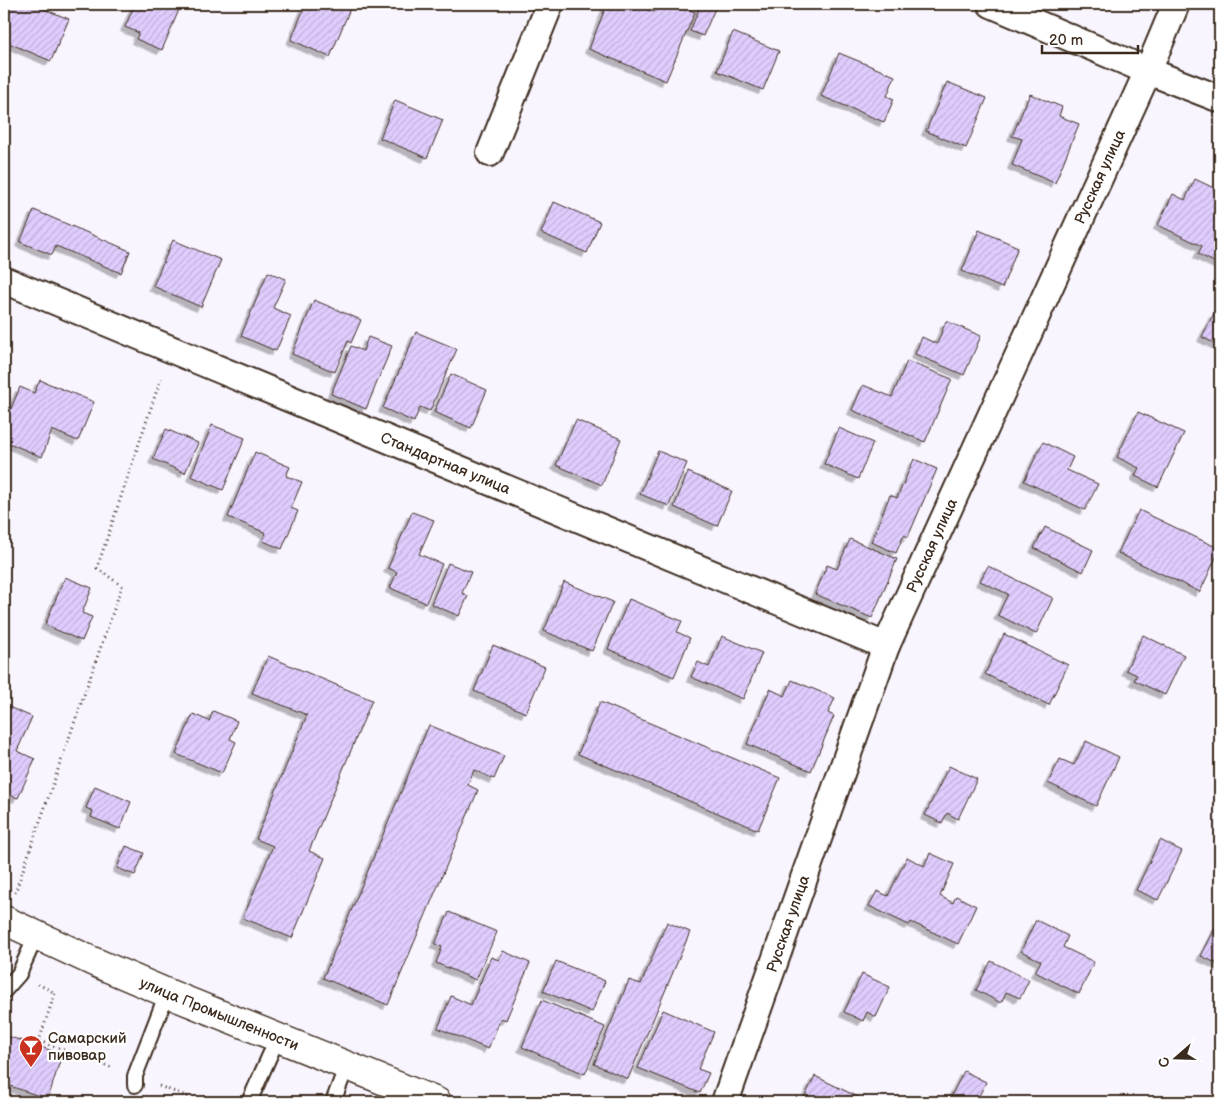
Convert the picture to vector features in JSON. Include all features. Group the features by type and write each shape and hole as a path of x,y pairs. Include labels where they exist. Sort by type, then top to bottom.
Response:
{"main road":[{"name":"улица Промышленности","path":"5,921 167,993 437,1102"}],"street":[{"path":"490,153 550,4"},
{"path":"991,4 1148,71 1220,99"},
{"name":"Русская улица","path":"725,1102 886,646 1148,71 1176,4"},
{"name":"Стандартная улица","path":"4,280 886,646"}],"lane":[{"path":"4,991 19,974 36,936"},
{"path":"135,1081 167,993"},
{"path":"249,1102 277,1039"},
{"path":"333,1102 347,1065"}],"path":[{"path":"5,921 122,586 97,568 171,349"},
{"path":"19,974 55,992 39,1041 135,1081 203,1102"}],"building":[{"path":"4,4 31,4 69,19 51,61 4,41"},
{"path":"135,4 181,5 162,50 136,39 139,33 125,27"},
{"path":"306,4 352,4 330,57 291,40"},
{"path":"607,4 633,4 654,12 657,4 675,4 695,12 666,81 589,49"},
{"path":"701,4 717,4 703,36 690,31"},
{"path":"733,32 779,51 763,90 717,71"},
{"path":"839,53 895,76 887,96 894,99 884,122 821,96"},
{"path":"947,82 987,98 966,148 926,131"},
{"path":"1030,94 1062,107 1059,116 1079,124 1055,183 1012,165 1022,139 1012,136"},
{"path":"395,100 443,120 427,158 380,138"},
{"path":"1195,179 1220,191 1220,260 1218,264 1198,254 1202,246 1158,225 1173,194 1185,200"},
{"path":"554,202 600,222 587,253 541,233"},
{"path":"34,210 130,251 121,273 56,246 52,255 20,242"},
{"path":"979,230 1018,247 1002,288 962,271"},
{"path":"173,240 221,260 201,307 153,286"},
{"path":"268,272 286,279 273,308 291,316 276,351 241,336"},
{"path":"314,300 361,320 351,343 348,341 335,372 292,354"},
{"path":"1214,313 1220,316 1220,346 1202,337"},
{"path":"946,321 981,336 964,375 915,354 922,337 937,344"},
{"path":"416,332 457,349 430,411 420,407 414,422 383,408"},
{"path":"368,337 392,346 366,409 331,394 351,346 363,351"},
{"path":"907,361 952,379 925,442 852,410 863,385 892,397"},
{"path":"451,374 487,390 471,428 434,412"},
{"path":"40,380 94,402 78,441 52,430 42,457 4,441 4,425 20,387 34,393"},
{"path":"1138,412 1184,433 1158,487 1135,476 1139,468 1117,457"},
{"path":"576,420 621,439 602,485 556,465"},
{"path":"212,425 245,438 223,490 191,476"},
{"path":"839,428 873,443 858,479 824,464"},
{"path":"166,429 198,443 185,473 153,459"},
{"path":"1043,442 1073,457 1067,470 1098,484 1085,510 1024,481"},
{"path":"658,451 687,463 669,506 640,494"},
{"path":"255,452 290,467 286,476 302,482 291,508 298,511 282,549 263,541 266,533 228,517"},
{"path":"914,459 937,469 908,537 904,535 896,553 871,542 890,495 897,498"},
{"path":"688,472 732,491 717,526 674,507"},
{"path":"1139,510 1220,549 1200,592 1118,553"},
{"path":"412,512 434,520 419,554 442,564 426,603 390,588 397,572 388,568"},
{"path":"1045,527 1093,550 1083,572 1034,548"},
{"path":"850,539 897,559 872,618 815,594 827,565 837,569"},
{"path":"448,563 471,572 462,593 468,596 459,616 431,604"},
{"path":"988,566 1053,598 1036,634 998,615 1008,594 980,581"},
{"path":"65,577 92,588 82,613 92,617 82,641 45,625"},
{"path":"564,582 613,602 592,651 544,631"},
{"path":"629,599 682,621 677,632 690,638 674,677 608,649"},
{"path":"1004,634 1068,665 1049,705 985,674"},
{"path":"1143,635 1184,655 1165,695 1134,680 1137,675 1126,670"},
{"path":"722,636 762,653 743,699 691,677 698,662 709,667"},
{"path":"493,645 545,667 526,713 474,691"},
{"path":"268,656 372,700 309,851 325,858 292,938 243,918 273,846 256,839 307,715 252,693"},
{"path":"792,680 835,698 828,713 834,716 811,771 747,744 770,689 785,696"},
{"path":"600,702 780,778 758,830 578,754"},
{"path":"4,705 32,717 17,751 35,759 18,798 4,793"},
{"path":"213,711 237,721 230,739 236,742 222,773 176,754 193,714 209,721"},
{"path":"429,725 504,756 494,779 474,770 468,785 478,790 388,1005 323,978"},
{"path":"1086,741 1119,757 1096,806 1048,783 1060,759 1074,765"},
{"path":"949,766 977,779 958,819 947,813 942,823 925,815"},
{"path":"95,786 131,802 120,829 91,817 93,811 86,808"},
{"path":"1160,840 1182,851 1158,900 1136,890"},
{"path":"126,846 144,853 135,875 117,868"},
{"path":"930,853 954,864 940,896 953,903 956,896 976,906 958,944 911,922 909,925 869,906 877,891 888,896 907,857 924,866"},
{"path":"449,912 497,932 476,980 436,963 442,947 435,944"},
{"path":"1036,920 1068,936 1063,947 1094,962 1079,994 1035,972 1041,961 1021,951"},
{"path":"667,922 690,932 628,1079 594,1064 629,980 641,984"},
{"path":"1217,925 1220,927 1220,965 1201,956"},
{"path":"503,951 530,963 506,1020 501,1018 488,1049 438,1028 451,996 471,1005 491,957 499,960"},
{"path":"556,961 605,981 592,1012 543,991"},
{"path":"991,961 1029,980 1020,998 1006,992 1001,1003 976,990"},
{"path":"862,974 890,987 876,1017 867,1012 863,1021 844,1012"},
{"path":"542,1000 605,1027 585,1074 522,1047"},
{"path":"663,1010 714,1032 698,1069 709,1073 700,1093 638,1068"},
{"name":"Самарский пивовар","path":"4,1035 62,1054 48,1099 4,1084"},
{"path":"964,1071 986,1082 976,1102 948,1102"},
{"path":"815,1076 862,1099 860,1102 802,1102"}],"place":[{"name":"Самарский пивовар","path":"31,1068"}]}
